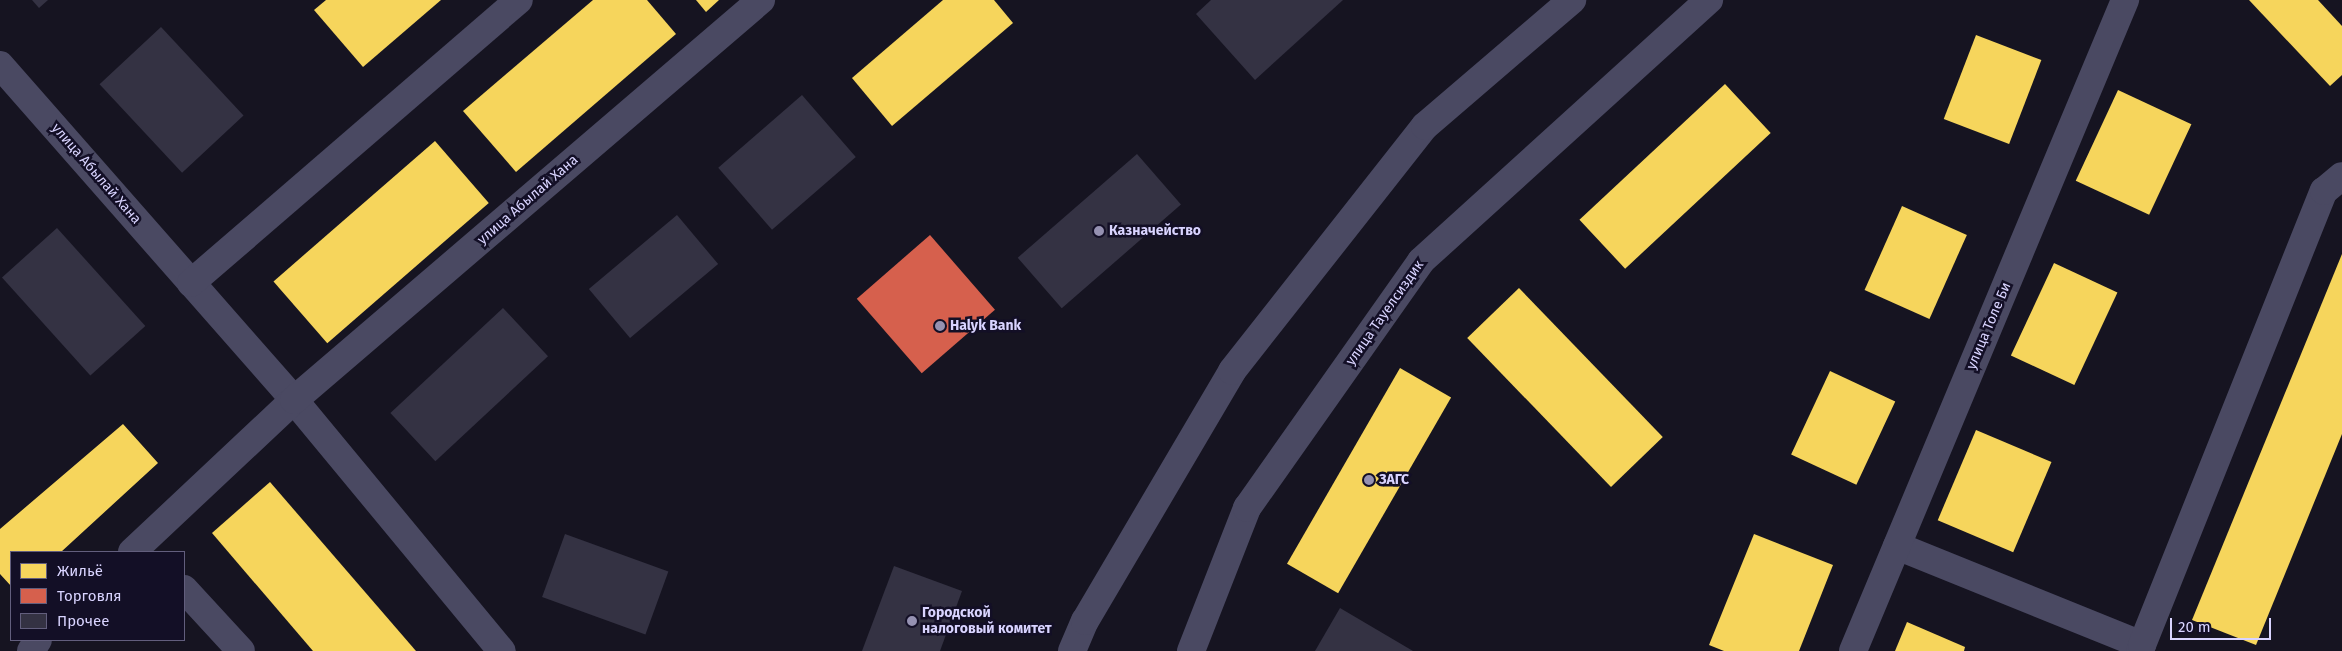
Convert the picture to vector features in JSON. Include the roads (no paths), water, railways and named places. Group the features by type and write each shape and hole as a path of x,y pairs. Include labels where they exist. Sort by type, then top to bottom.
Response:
{"street":[{"path":"191,283 519,0"},
{"name":"улица Абылай Хана","path":"141,549 294,400 762,0"},
{"path":"1072,651 1085,622 1232,371 1425,126 1572,0"},
{"name":"улица Тауелсиздик","path":"1191,651 1247,508 1421,261 1709,0"},
{"name":"улица Толе Би","path":"1853,651 2125,0"},
{"name":"улица Абылай Хана","path":"0,65 294,400 502,651"},
{"path":"1897,546 2141,648 2324,191 2342,176"},
{"path":"185,589 241,651"}],"place":[{"name":"Казначейство","path":"1099,231"},
{"name":"Halyk Bank","path":"940,326"},
{"name":"ЗАГС","path":"1369,480"},
{"name":"Городской налоговый комитет","path":"912,621"}]}
